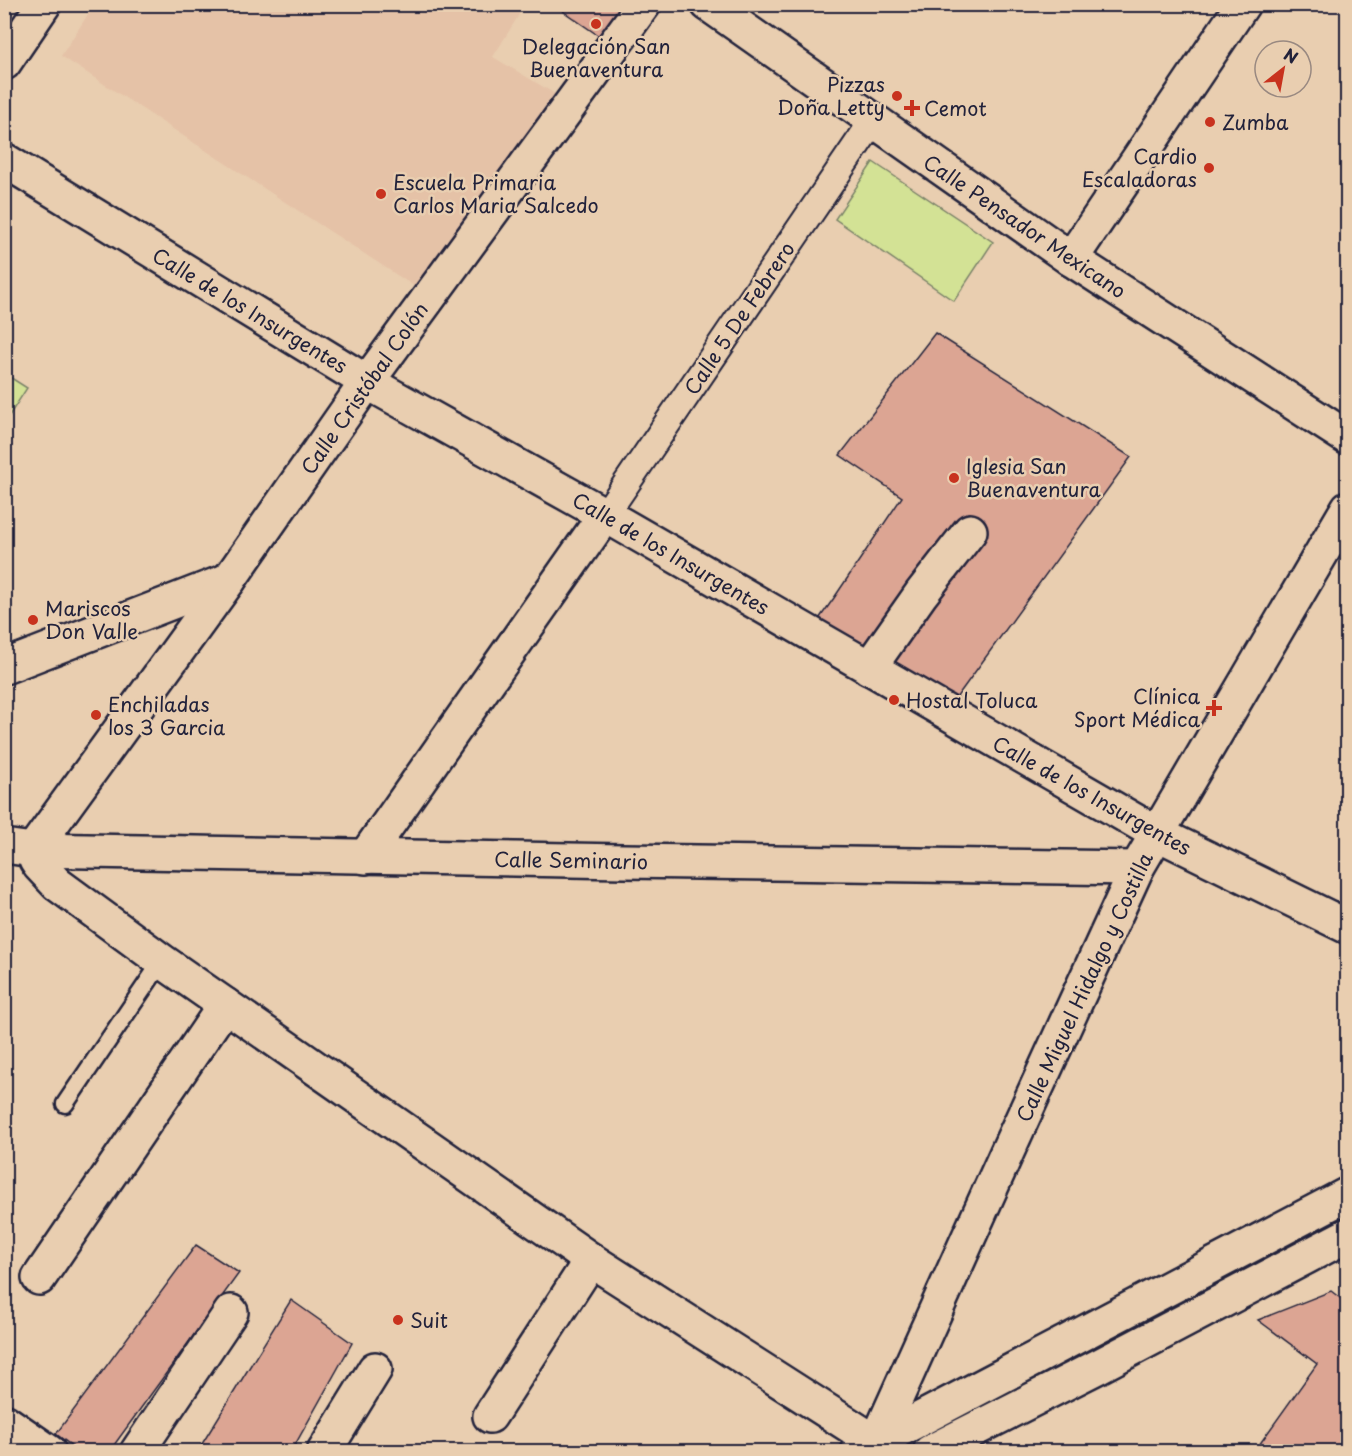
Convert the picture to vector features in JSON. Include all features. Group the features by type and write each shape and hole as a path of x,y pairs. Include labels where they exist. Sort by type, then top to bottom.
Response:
{"street":[{"path":"4,63 44,4"},
{"name":"Calle Cristóbal Colón","path":"19,848 229,580 367,382 644,4"},
{"name":"Calle Pensador Mexicano","path":"708,4 1071,259 1347,438"},
{"path":"1071,259 1243,4"},
{"name":"Calle 5 De Febrero","path":"605,515 873,121"},
{"name":"Calle de los Insurgentes","path":"4,160 367,382 605,515 1156,833 1347,927"},
{"name":"Calle Miguel Hidalgo y Costilla","path":"874,1449 1137,868 1347,508"},
{"path":"365,857 605,515"},
{"path":"869,668 921,594 970,531"},
{"path":"4,668 229,580"},
{"path":"19,848 36,860 57,884 162,961 591,1260 874,1449 1095,1327 1347,1194"},
{"name":"Calle Seminario","path":"19,848 365,857 1137,868"},
{"path":"39,1278 225,1005"},
{"path":"930,1452 1347,1235"},
{"path":"490,1416 591,1260"},
{"path":"137,1452 231,1312"},
{"path":"324,1452 375,1369"},
{"path":"4,1421 49,1452"}],"lane":[{"path":"65,1104 162,961"}],"shaded area":[{"name":"Escuela Primaria Carlos Maria Salcedo","path":"94,5 525,5 493,57 557,95 423,292 61,56"}],"green space":[{"path":"873,162 993,242 954,301 835,219"},
{"path":"5,374 27,388 5,422"}],"building":[{"name":"Delegación San Buenaventura","path":"563,4 624,4 602,38 560,9"},
{"path":"935,333 1131,457 951,705 814,626 902,497 840,455"},
{"path":"196,1245 239,1273 109,1452 80,1452 56,1434"},
{"path":"1331,1291 1348,1304 1348,1452 1254,1452 1317,1364 1258,1320"},
{"path":"291,1300 352,1343 291,1452 197,1452"}],"place":[{"name":"Delegación San Buenaventura","path":"596,24"},
{"name":"Pizzas Doña Letty","path":"897,96"},
{"name":"Cemot","path":"912,108"},
{"name":"Zumba","path":"1210,122"},
{"name":"Cardio Escaladoras","path":"1209,168"},
{"name":"Escuela Primaria Carlos Maria Salcedo","path":"381,194"},
{"name":"Iglesia San Buenaventura","path":"954,478"},
{"name":"Mariscos Don Valle","path":"33,620"},
{"name":"Hostal Toluca","path":"894,700"},
{"name":"Clínica Sport Médica","path":"1214,708"},
{"name":"Enchiladas los 3 Garcia","path":"96,715"},
{"name":"Suit","path":"398,1320"}]}
